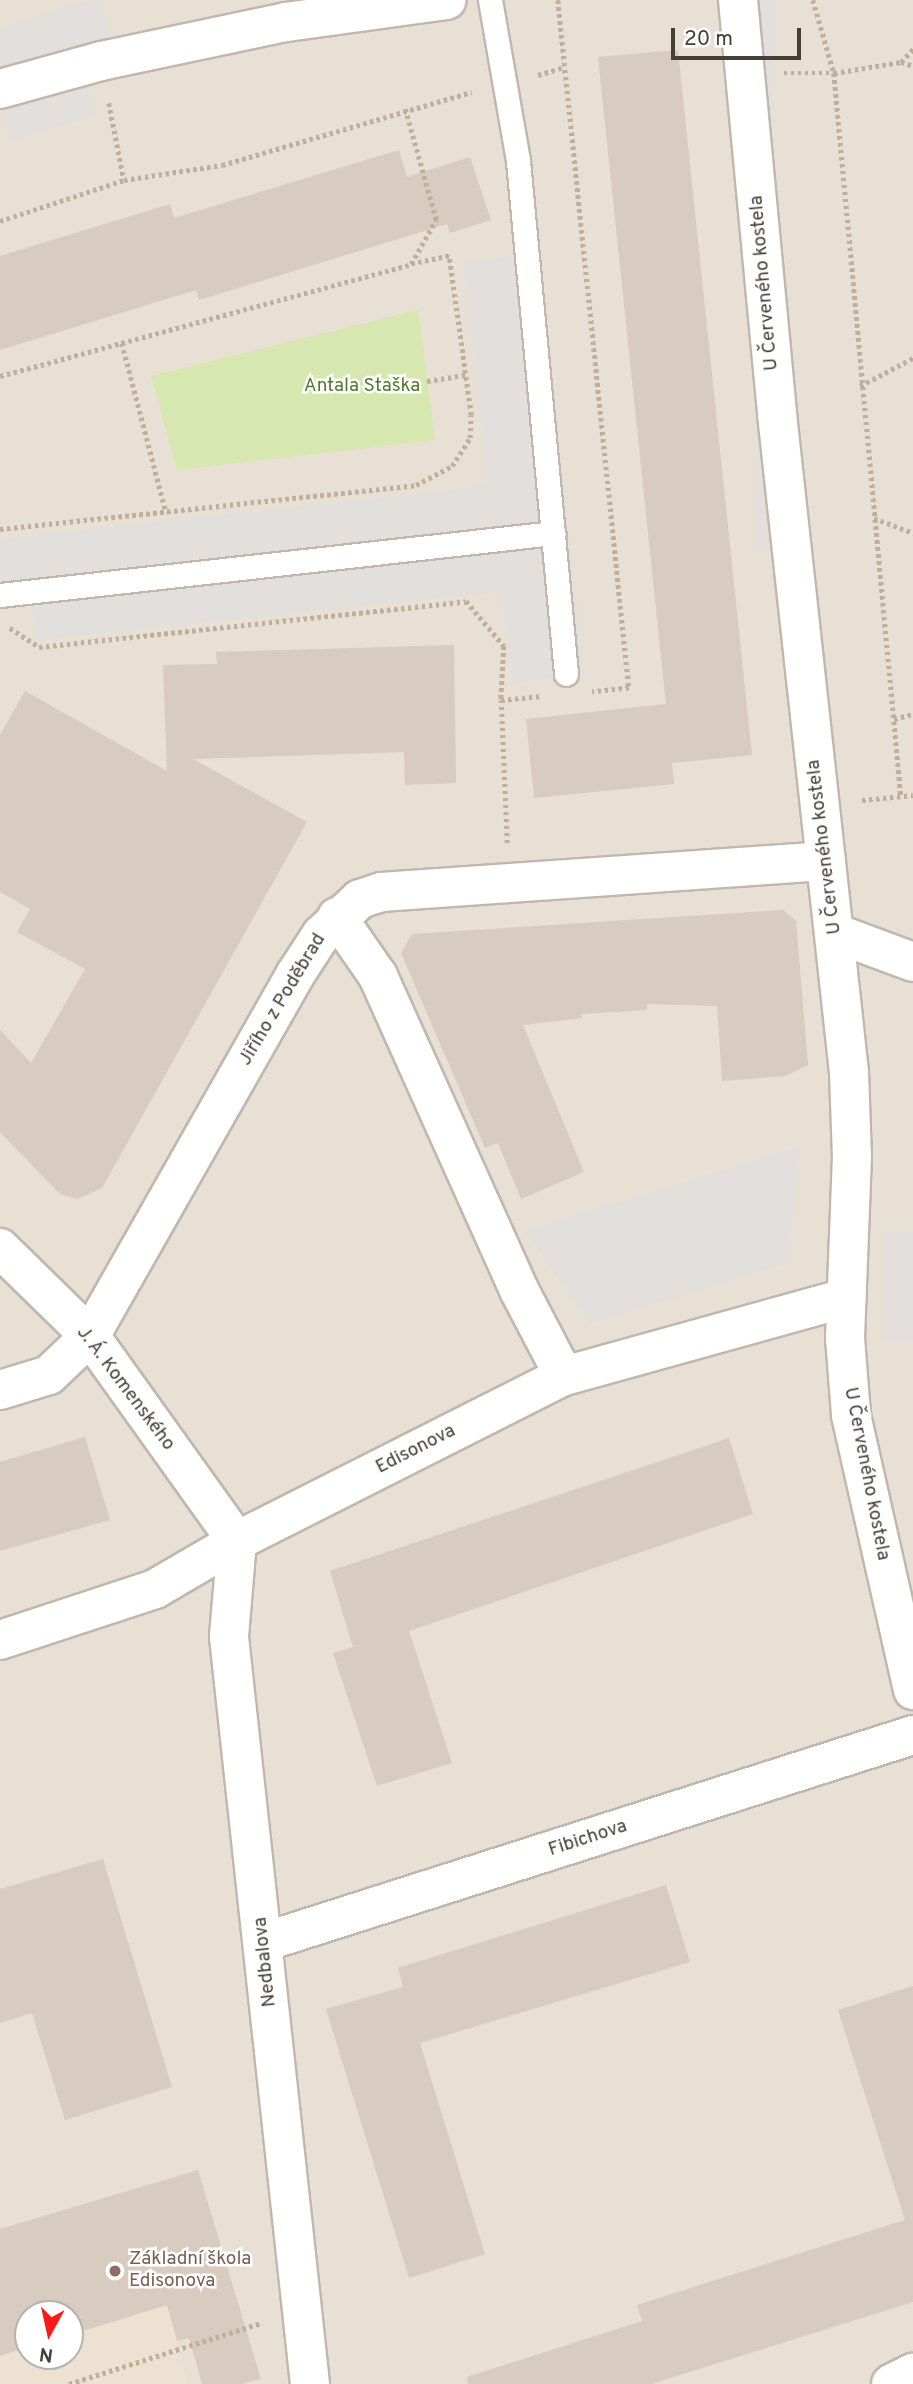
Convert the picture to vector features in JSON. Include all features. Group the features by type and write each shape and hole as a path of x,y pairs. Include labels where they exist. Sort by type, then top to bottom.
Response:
{"street":[{"path":"0,89 101,61 286,22 447,0"},
{"name":"U Červeného kostela","path":"738,0 819,804 835,933 852,1121 846,1298 851,1415 913,1690"},
{"name":"Jiřího z Poděbrad","path":"0,1390 49,1375 90,1336 279,1002 337,916 360,900 382,892 826,861"},
{"path":"337,916 378,976 520,1290 564,1376"},
{"path":"835,933 913,962"},
{"name":"J. Á. Komenského","path":"0,1248 90,1336 237,1541"},
{"name":"Edisonova","path":"0,1640 155,1589 237,1541 564,1376 846,1298"},
{"name":"Nedbalova","path":"237,1541 229,1637 310,2384"},
{"name":"Fibichova","path":"264,1942 913,1735"},
{"path":"891,2384 913,2373"}],"lane":[{"path":"490,0 507,85 554,533 566,674"},
{"path":"0,595 554,533"}],"path":[{"path":"813,0 834,73 860,386 901,797"},
{"path":"901,62 913,49"},
{"path":"101,61 124,180"},
{"path":"747,73 834,73 901,62 913,66"},
{"path":"0,221 124,180 222,165 405,109 507,85 564,67"},
{"path":"405,109 436,220 411,264"},
{"path":"0,376 449,256 466,375 470,438 452,466 416,485 0,528"},
{"path":"122,342 166,512"},
{"path":"860,386 913,358"},
{"path":"427,381 466,375"},
{"path":"874,518 913,533"},
{"path":"0,621 39,647 466,601 504,646 501,700"},
{"path":"894,719 913,714"},
{"path":"819,804 913,795"},
{"path":"69,2384 302,2308"}],"shaded area":[{"path":"0,0 913,0 913,2384 0,2384"},
{"path":"91,0 100,0 113,44 0,79 0,28"},
{"path":"756,0 773,0 773,552 756,552"},
{"path":"83,78 94,115 12,140 1,103"},
{"path":"538,254 584,674 512,682 502,591 36,640 32,605 0,609 0,539 488,486 464,262"},
{"path":"800,1147 787,1263 590,1323 526,1231"},
{"path":"883,1231 913,1231 913,1341 883,1341"},
{"name":"Základní škola Edisonova","path":"198,2170 233,2285 207,2294 217,2329 177,2342 188,2384 0,2384 0,2229"}],"green space":[{"name":"Antala Staška","path":"418,310 435,440 177,470 151,376"}],"building":[{"path":"678,50 752,755 672,763 674,784 534,798 526,719 666,704 598,57"},
{"path":"399,150 407,177 470,157 491,220 450,233 447,224 199,300 196,290 0,350 0,256 170,204 174,218"},
{"path":"454,645 456,783 405,785 404,752 193,759 307,822 102,1188 78,1199 60,1194 0,1132 0,1030 31,1063 85,969 17,932 30,909 0,892 0,735 25,691 167,771 163,665 217,664 216,652"},
{"path":"783,910 796,921 808,1065 785,1076 722,1081 717,1006 647,1004 647,1010 581,1014 582,1018 523,1025 584,1172 521,1199 498,1143 485,1148 401,953 412,934"},
{"path":"85,1437 110,1520 0,1551 0,1462"},
{"path":"729,1438 753,1514 409,1631 452,1763 377,1786 333,1653 353,1647 330,1571"},
{"path":"103,1859 172,2087 65,2120 32,2013 0,2023 0,1889"},
{"path":"666,1885 690,1962 420,2043 485,2254 409,2278 326,2009 403,1987 398,1968"},
{"path":"913,1986 913,2302 651,2384 468,2384 467,2377 642,2321 637,2305 905,2220 838,2010"},
{"name":"Základní škola Edisonova","path":"198,2170 261,2379 241,2384 202,2384 189,2338 177,2341 167,2305 84,2331 84,2300 14,2300 14,2352 0,2356 0,2229"}],"place":[{"name":"Základní škola Edisonova","path":"115,2271"}]}
